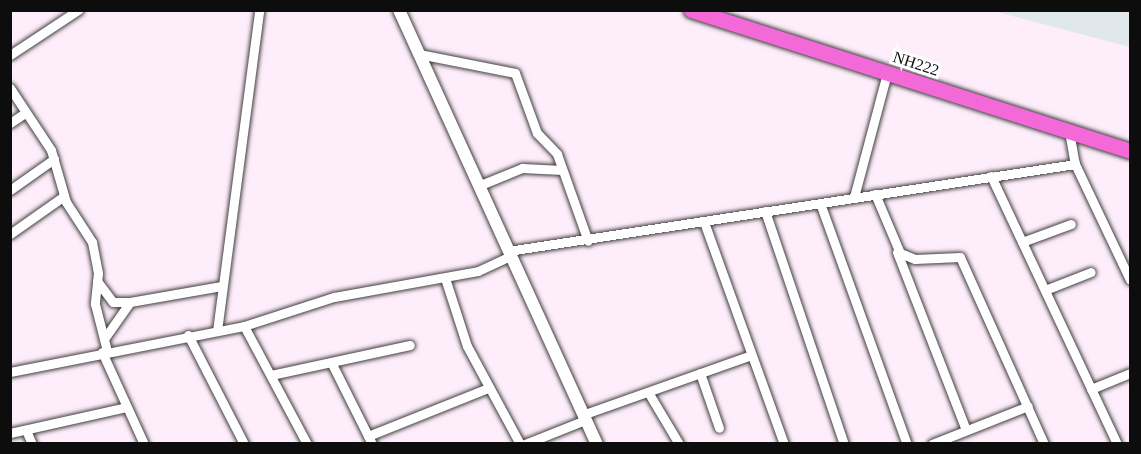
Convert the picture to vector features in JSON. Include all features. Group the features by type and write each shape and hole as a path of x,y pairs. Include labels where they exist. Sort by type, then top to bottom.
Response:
{"main road":[{"name":"NH222","path":"691,10 1131,151"}],"street":[{"path":"10,55 78,10"},
{"path":"217,331 259,10"},
{"path":"399,10 597,444"},
{"path":"419,54 515,73 537,133 554,149 588,241"},
{"path":"854,197 887,73"},
{"path":"10,88 54,159 64,196 92,242 97,281 95,304 105,352 126,407 144,444"},
{"path":"10,123 25,113"},
{"path":"1069,131 1075,164 1131,280"},
{"path":"10,190 54,159"},
{"path":"10,372 188,335 244,326 334,297 478,271 509,254 820,202 1075,164"},
{"path":"478,186 522,168 562,170"},
{"path":"991,176 1117,444"},
{"path":"875,194 966,430"},
{"path":"10,234 64,196"},
{"path":"820,202 907,444"},
{"path":"765,212 844,444"},
{"path":"704,222 784,444"},
{"path":"1022,242 1071,224"},
{"path":"896,250 915,259 960,257 1044,444"},
{"path":"1045,290 1092,272"},
{"path":"445,278 458,325 488,388 520,444"},
{"path":"97,281 109,299 130,302 222,286"},
{"path":"104,339 130,302"},
{"path":"244,326 307,444"},
{"path":"188,335 244,444"},
{"path":"271,375 411,345"},
{"path":"525,444 584,417 751,355"},
{"path":"331,362 370,440 488,388"},
{"path":"700,373 719,428"},
{"path":"1091,389 1131,373"},
{"path":"648,392 679,444"},
{"path":"932,444 1028,406"},
{"path":"10,434 126,407"},
{"path":"26,430 32,444"}],"shaded area":[{"path":"993,11 1130,11 1130,47"}]}
